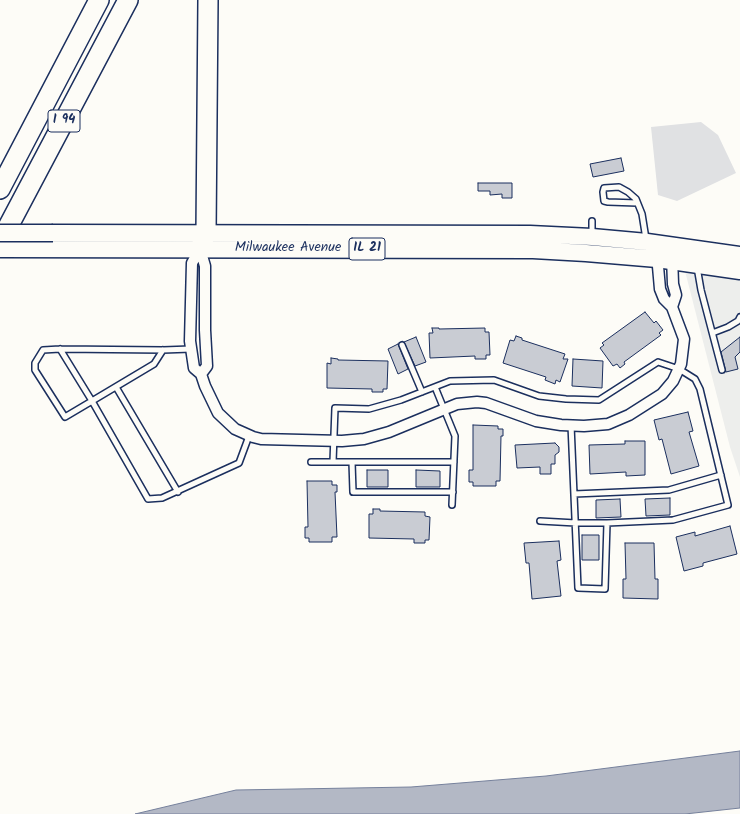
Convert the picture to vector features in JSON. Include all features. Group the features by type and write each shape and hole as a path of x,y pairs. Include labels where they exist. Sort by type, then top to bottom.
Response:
{"highway":[{"name":"I 94","path":"0,189 99,0"},
{"name":"I 94","path":"0,242 128,0"},
{"path":"203,241 208,0"}],"main road":[{"name":"Milwaukee Avenue","path":"0,233 53,233 203,241 533,250 586,253 661,250"},
{"name":"Milwaukee Avenue","path":"0,249 46,249 203,241 493,233 592,237 661,250"},
{"path":"661,250 740,254"},
{"path":"661,250 697,264 740,271"}],"street":[{"path":"201,374 207,366 203,241"},
{"path":"203,241 192,263 190,334 194,368 201,374 218,413 235,429 249,436 261,439 364,439 383,434 457,404 486,403 536,421 571,425 608,424 629,415 662,394 673,381 679,369 684,345 684,339 672,306 664,299 660,289 661,250"},
{"path":"661,250 674,284 676,295 672,306"}],"lane":[{"path":"637,203 604,201 604,188 619,187 636,199 642,214 661,250"},
{"path":"592,221 592,237"},
{"path":"697,264 701,290 722,370"},
{"path":"712,332 728,327 738,321 740,317"},
{"path":"190,334 206,333"},
{"path":"402,345 422,392"},
{"path":"60,349 148,499 162,498 178,492 239,463 249,436"},
{"path":"163,350 154,364 65,417 35,370 35,363 43,350 191,349"},
{"path":"333,462 335,408 369,409 401,400 450,381 494,380 539,396 599,400 658,362 679,369 695,379 700,389 728,505 673,520 576,523 540,522"},
{"path":"116,387 178,492"},
{"path":"435,387 455,436 452,505"},
{"path":"571,425 578,588 605,589 607,522"},
{"path":"312,462 454,462"},
{"path":"352,462 352,492 453,492"},
{"path":"574,494 669,490 721,476"}],"shaded area":[{"path":"701,122 718,135 736,173 677,201 658,195 651,127"},
{"path":"685,271 740,277 740,477 730,447"},
{"path":"740,751 740,808 685,814 135,814 236,790 411,787 546,776"}],"building":[{"path":"621,158 624,171 593,177 590,164"},
{"path":"478,183 512,183 512,198 502,198 502,194 490,195 490,191 478,191"},
{"path":"645,312 654,323 656,321 663,330 659,333 661,335 624,362 625,364 620,368 617,364 613,366 600,348 604,345 602,343"},
{"path":"432,328 485,328 485,332 489,332 490,355 486,355 486,359 475,359 475,356 430,358 429,333 433,333"},
{"path":"516,336 522,338 522,340 565,354 563,359 568,359 560,382 556,380 555,384 545,380 546,377 503,363 510,340 514,341"},
{"path":"416,337 426,362 415,366 404,342"},
{"path":"740,337 740,352 735,357 738,369 726,372 721,352"},
{"path":"398,344 408,369 398,374 388,349"},
{"path":"331,358 338,360 388,361 387,389 383,389 383,392 372,392 372,389 327,388 327,363 331,364"},
{"path":"573,359 603,361 602,388 572,386"},
{"path":"688,412 693,431 689,432 699,466 671,474 662,439 659,440 654,420"},
{"path":"473,425 498,426 498,429 503,429 503,436 501,436 500,481 496,481 496,486 473,486 473,482 469,482 469,470 473,470"},
{"path":"625,441 645,441 645,475 626,476 626,472 590,474 589,445 625,444"},
{"path":"555,443 559,447 559,452 555,455 555,464 551,464 551,474 540,474 540,467 517,468 515,445"},
{"path":"367,470 388,470 388,487 367,487"},
{"path":"416,470 440,471 440,487 416,487"},
{"path":"307,481 332,481 332,485 337,485 337,492 335,492 337,537 332,537 332,542 309,542 309,538 305,538 305,527 308,527"},
{"path":"670,498 670,515 646,516 645,499"},
{"path":"620,499 621,517 596,518 596,500"},
{"path":"373,509 380,509 380,511 425,512 425,516 430,517 429,540 425,540 425,543 414,543 414,539 369,538 369,514 373,514"},
{"path":"730,526 737,554 703,563 703,566 684,571 676,537 695,532 695,536"},
{"path":"582,535 599,535 599,560 582,560"},
{"path":"559,541 561,560 557,561 561,596 532,599 529,563 526,563 524,543"},
{"path":"625,543 654,543 655,579 658,579 658,599 623,598 623,579 626,579"}]}
